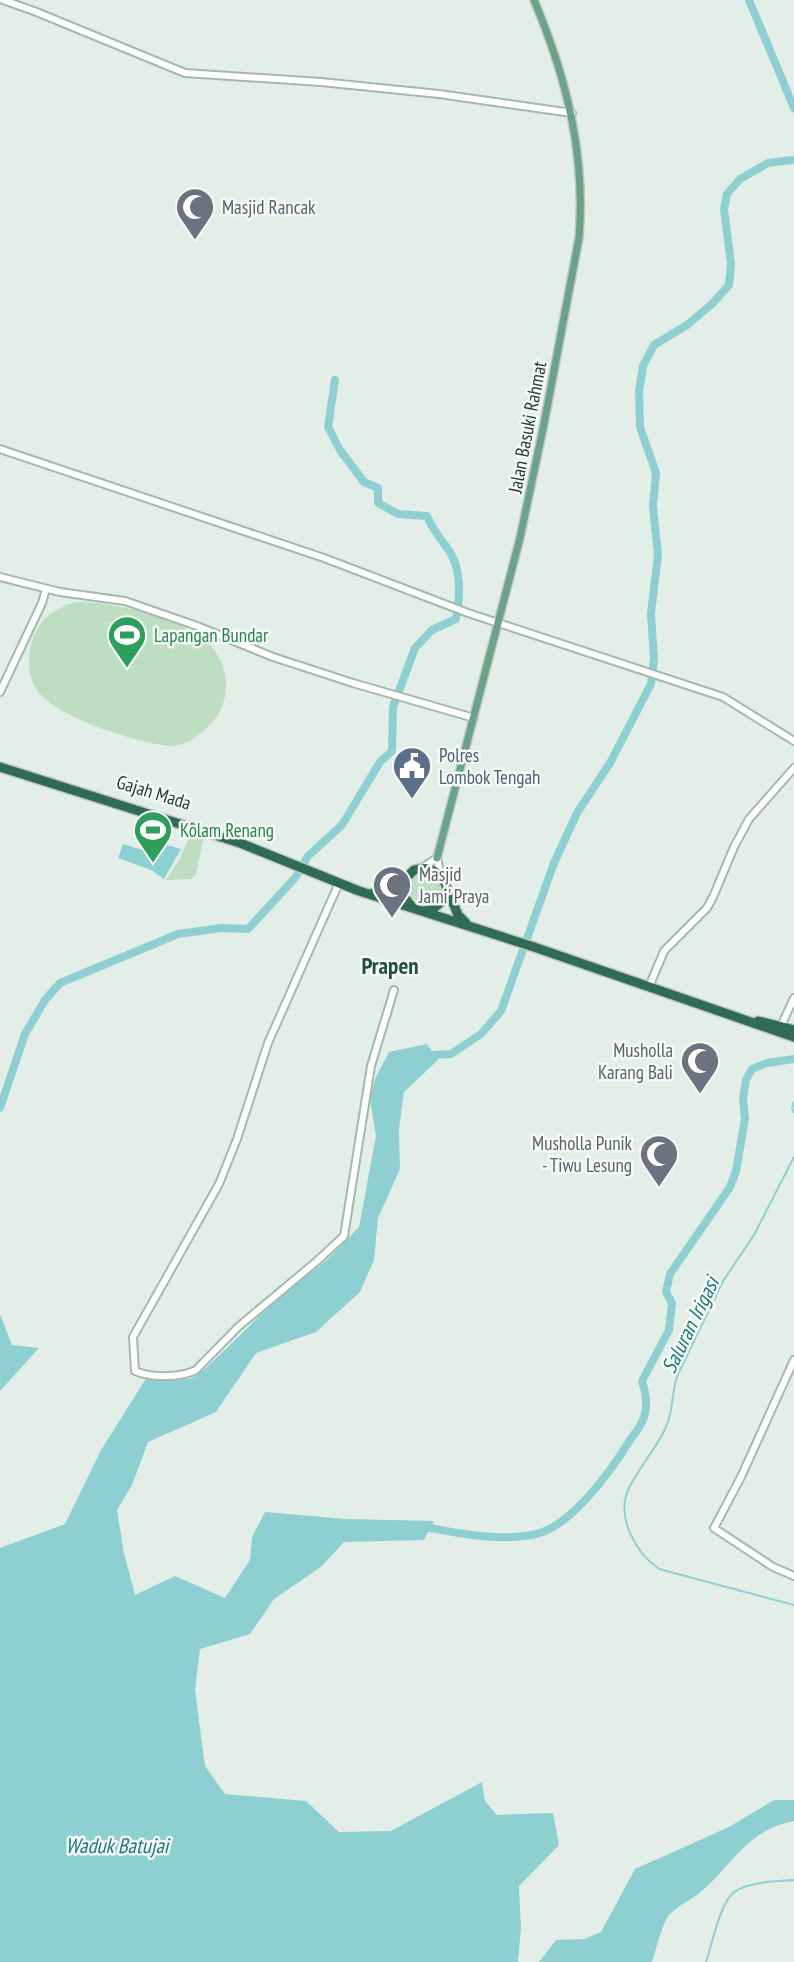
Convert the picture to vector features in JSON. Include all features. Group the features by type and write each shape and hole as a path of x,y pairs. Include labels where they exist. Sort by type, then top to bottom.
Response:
{"highway":[{"name":"Gajah Mada","path":"0,761 212,829 295,862"},
{"name":"Gajah Mada","path":"0,767 295,862"},
{"path":"295,862 339,883 418,910 720,1010 794,1030"},
{"path":"306,867 373,893 383,893 420,868 432,869 441,876 458,915 464,922 519,942"},
{"path":"405,879 403,895 418,910"},
{"path":"418,910 438,906 447,888"},
{"path":"649,986 794,1037"}],"main road":[{"name":"Jalan Basuki Rahmat","path":"437,858 499,624 544,424 579,238 579,167 572,113 534,0"}],"street":[{"path":"3,0 34,10 185,73 321,82 572,113"},
{"path":"0,449 331,560 499,624 723,696 794,741"},
{"path":"0,577 46,589 125,601 273,657 474,718"},
{"path":"0,692 46,589"},
{"path":"649,986 664,951 707,908 749,820 794,768"},
{"path":"420,868 437,858 441,876"},
{"path":"339,883 268,1043 237,1139 219,1184 133,1337 135,1371 154,1375 189,1373 196,1370 238,1327 344,1236 373,1059 394,990"},
{"path":"781,1026 794,998"},
{"path":"794,1360 745,1469 714,1528 773,1567 794,1576"}],"green space":[{"name":"Lapangan Bundar","path":"75,602 107,604 143,612 194,632 206,641 218,655 226,677 224,701 213,721 187,742 177,746 158,744 96,726 56,707 42,696 31,675 31,644 38,628 47,617"},
{"path":"192,831 204,836 196,874 192,879 166,880 179,860"},
{"path":"415,872 437,874 442,888 435,900 418,901 411,895 409,879"}],"water":[{"name":"Kolam Renang","path":"160,843 181,849 164,879 151,870 118,858 123,844 155,854"},
{"name":"Waduk Batujai","path":"427,1044 438,1060 404,1092 399,1129 400,1169 378,1218 374,1260 360,1292 316,1332 256,1353 216,1412 148,1442 132,1485 117,1510 135,1595 175,1576 225,1598 250,1560 252,1537 265,1512 346,1519 434,1521 424,1540 344,1542 321,1567 274,1599 250,1634 200,1649 195,1690 205,1766 225,1794 306,1801 339,1832 391,1831 482,1782 485,1801 497,1815 553,1813 559,1845 519,1886 521,1927 518,1962 0,1962 0,1548 65,1524 101,1450 147,1377 169,1381 192,1378 206,1368 274,1302 328,1259 359,1227 376,1136 370,1100 375,1079 389,1052"},
{"path":"0,1314 12,1345 39,1348 0,1391"},
{"path":"774,1800 794,1800 794,1821 778,1825 754,1839 704,1889 669,1915 652,1962 539,1962 556,1940 584,1939 601,1932 635,1869 729,1827"}],"waterway":[{"path":"749,0 794,108"},
{"path":"434,1055 451,1054 481,1034 501,1011 554,863 577,813 610,763 651,684 654,659 651,613 658,555 653,506 656,473 640,427 639,391 643,366 654,345 687,325 729,285 731,264 724,209 727,194 740,179 768,163 792,160"},
{"path":"0,1108 25,1034 45,1000 60,983 178,934 221,928 248,929 295,878 308,856 342,825 380,762 392,751 393,707 415,648 432,630 456,619 459,594 455,561 427,516 398,514 378,503 378,488 364,482 340,450 328,427 335,380"},
{"path":"430,1528 493,1537 532,1535 561,1522 601,1482 643,1420 646,1403 642,1381 669,1330 672,1303 666,1292 670,1274 730,1187 736,1171 745,1119 743,1099 746,1080 752,1069 767,1063 794,1059"},
{"name":"Saluran Irigasi","path":"794,1102 794,1113"},
{"name":"Saluran Irigasi","path":"794,1157 754,1235 723,1281 678,1374 669,1421 625,1499 626,1522 630,1533 643,1554 659,1569 794,1605"},
{"name":"Saluran Irigasi","path":"706,1962 719,1918 731,1895 751,1885 794,1880"}],"place":[{"name":"Masjid Rancak","path":"195,241"},
{"name":"Lapangan Bundar","path":"127,669"},
{"name":"Polres Lombok Tengah","path":"412,800"},
{"name":"Kolam Renang","path":"153,864"},
{"name":"Masjid Jami' Praya","path":"392,919"},
{"name":"Musholla Karang Bali","path":"700,1095"},
{"name":"Musholla Punik - Tiwu Lesung","path":"659,1188"}],"district":[{"name":"Prapen","path":"390,965"}]}
